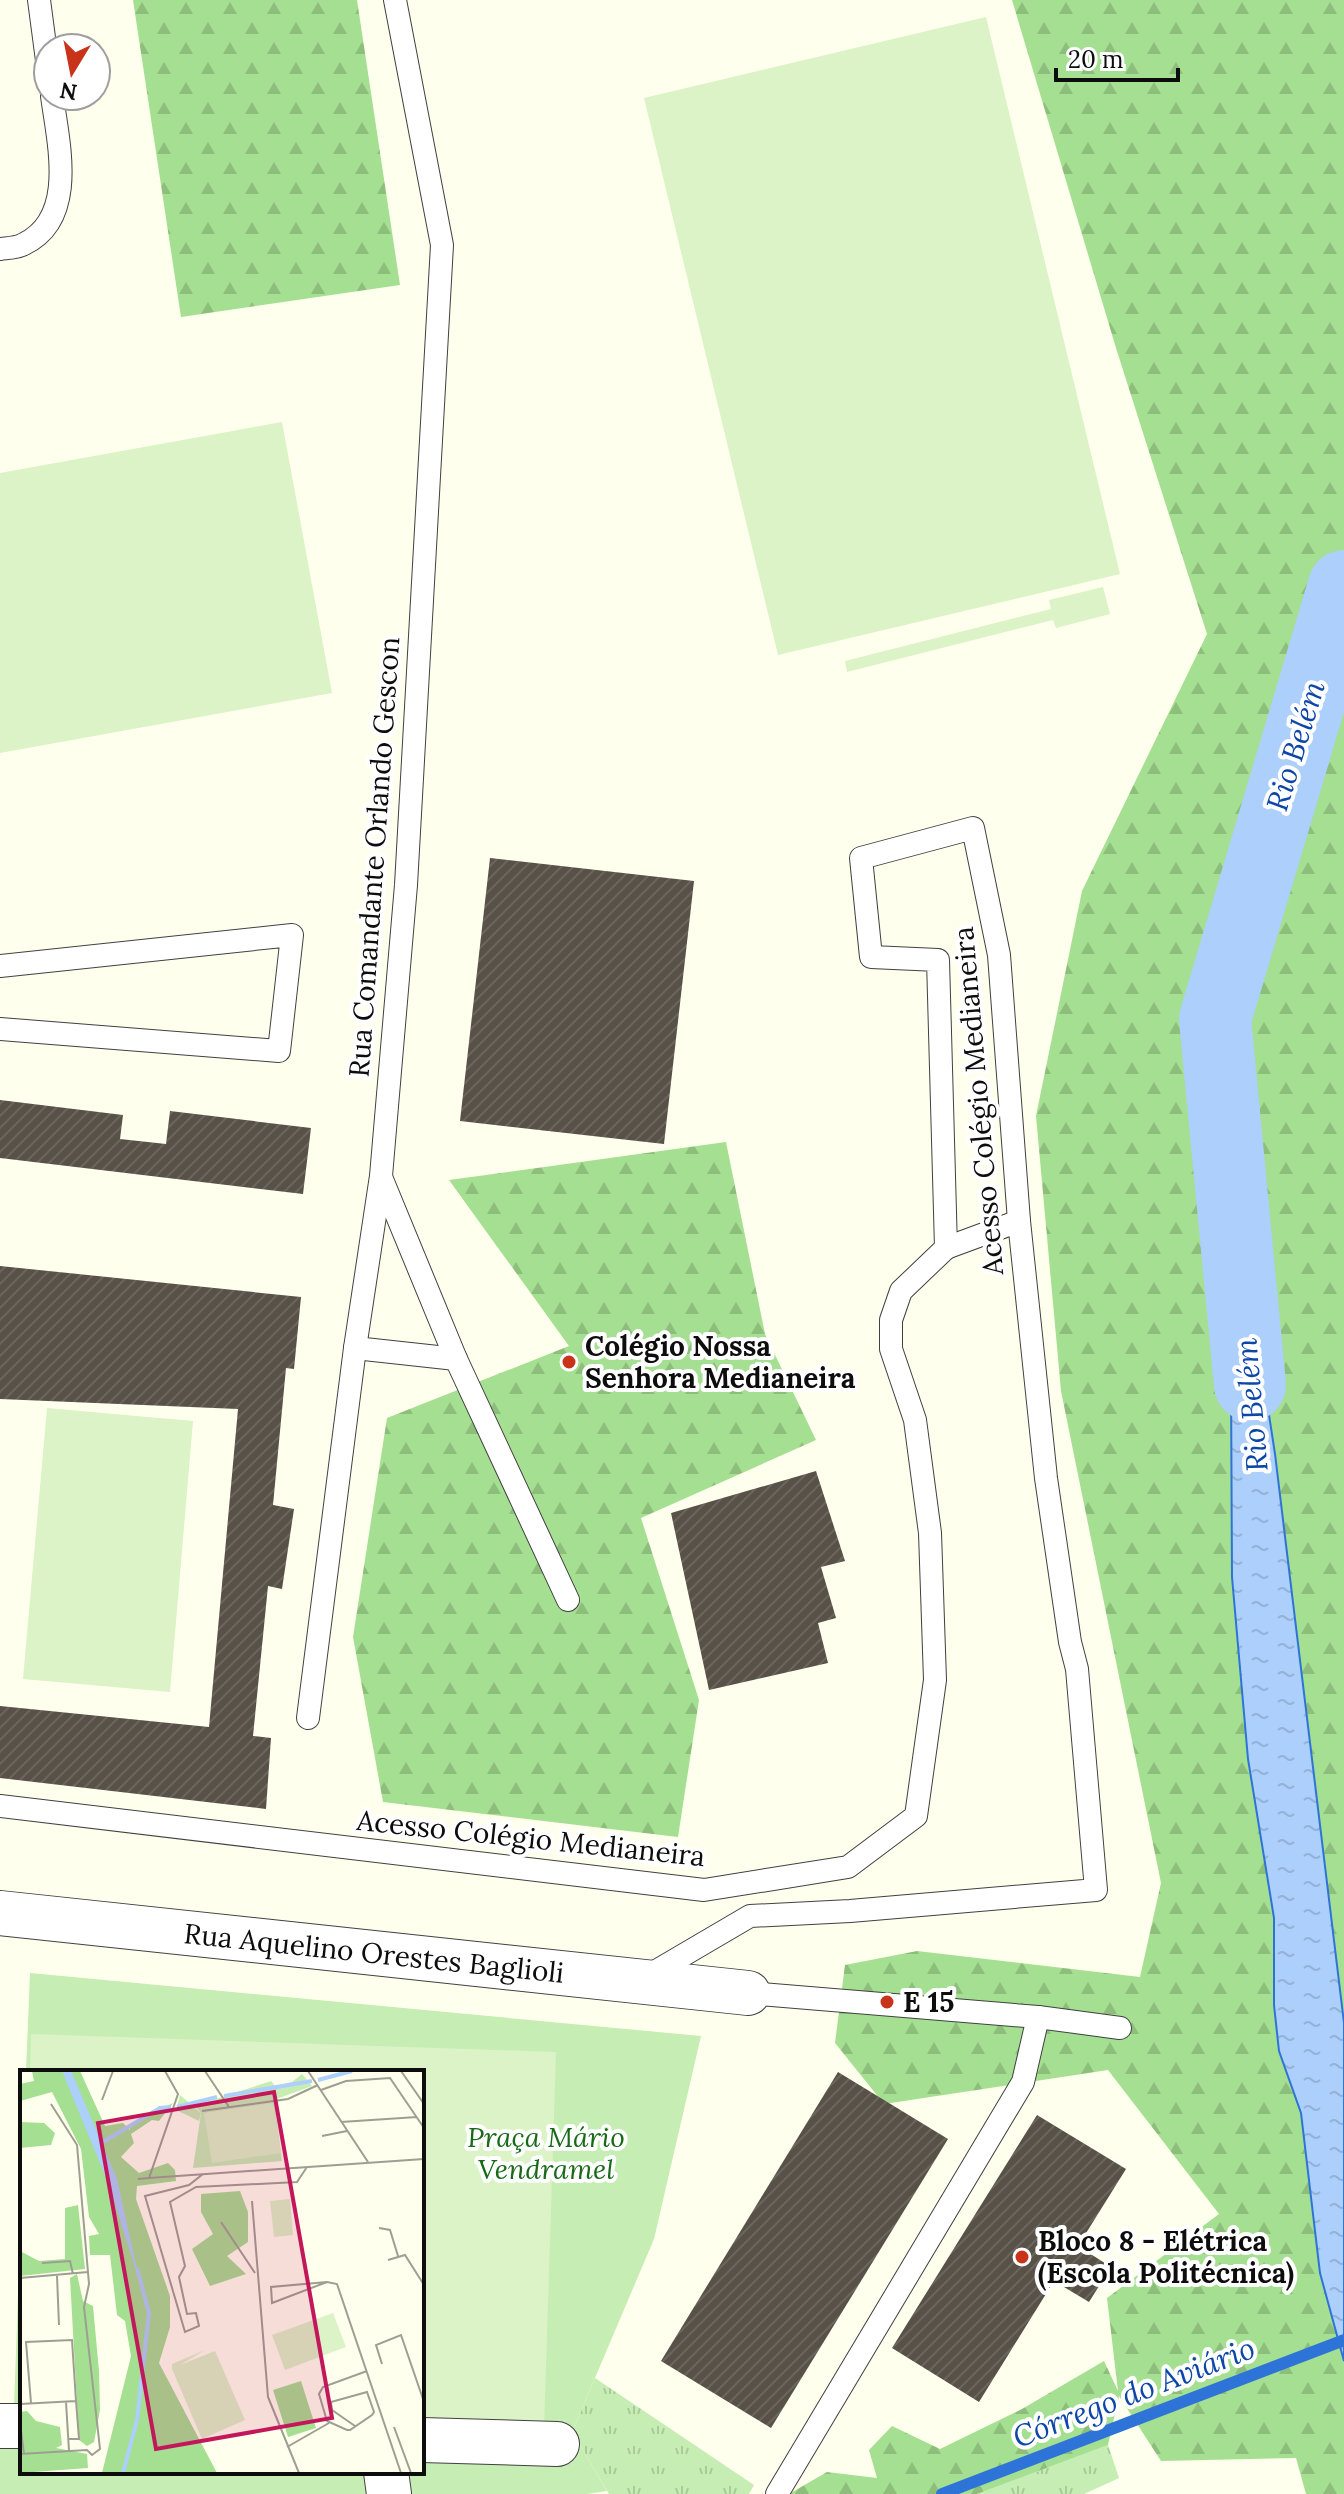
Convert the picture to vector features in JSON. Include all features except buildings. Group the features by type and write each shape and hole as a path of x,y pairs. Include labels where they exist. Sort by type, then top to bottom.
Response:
{"street":[{"name":"Rua Aquelino Orestes Baglioli","path":"0,1913 748,1993"},
{"path":"424,2440 557,2444"},
{"path":"386,2474 389,2494"}],"lane":[{"path":"39,0 43,32"},
{"name":"Rua Comandante Orlando Gescon","path":"308,1718 355,1348 381,1176 406,885 442,245 395,0"},
{"path":"0,249 24,245 47,226 59,199 60,162 54,112"},
{"name":"Acesso Colégio Medianeira","path":"0,1806 704,1890 848,1867 916,1816 935,1680 930,1533 915,1420 891,1349 891,1320 901,1291 946,1248 938,960 871,957 861,858 973,828 999,955 1019,1221 1046,1478 1070,1642 1077,1669 1096,1890 850,1911 750,1916 638,1981"},
{"path":"0,966 292,935 279,1051 0,1029"},
{"path":"381,1176 456,1359 568,1600"},
{"path":"946,1248 1019,1221"},
{"path":"355,1348 456,1359"},
{"path":"748,1993 1038,2017 1120,2028"},
{"path":"778,2491 1023,2082 1038,2017"}],"green space":[{"path":"133,0 357,0 400,285 181,317"},
{"path":"1012,0 1344,0 1344,2494 1306,2494 1296,2458 1161,2461 1119,2396 1108,2445 977,2494 789,2494 827,2472 877,2478 869,2450 892,2426 940,2449 1022,2409 1104,2361 1118,2391 1107,2298 1219,2214 1108,2070 884,2104 835,2043 845,1965 917,1951 1140,1977 1161,1883 1061,1391 1036,1116 1082,891 1207,634 1116,348"},
{"path":"986,17 1120,574 778,655 644,98"},
{"path":"282,422 332,693 0,753 0,473"},
{"path":"1103,587 1110,614 1056,628 1053,620 847,672 845,661 1051,609 1049,600"},
{"path":"726,1142 765,1334 816,1440 641,1518 699,1700 678,1837 383,1802 353,1637 387,1418 569,1346 449,1180"},
{"path":"47,1408 193,1421 170,1692 23,1679"},
{"name":"Praça Mário Vendramel","path":"30,1973 701,2036 654,2239 572,2432 607,2491 587,2494 0,2494 0,2437 13,2435 20,2240 20,2474 424,2474 424,2070 26,2070"},
{"path":"31,2034 556,2052 544,2430 424,2426 424,2070 30,2070"},
{"path":"595,2378 754,2485 749,2494 609,2494 572,2432"},
{"path":"1108,2445 1119,2478 1084,2494 977,2494"}],"water":[{"path":"1244,1251 1275,1454 1344,2023 1344,2361 1320,2273 1301,2113 1279,2051 1274,2005 1274,1918 1248,1759 1232,1577 1231,1380"}],"waterway":[{"name":"Rio Belém","path":"1250,1385 1215,1019 1344,586"},
{"name":"Córrego do Aviário","path":"942,2494 1344,2340"}],"place":[{"name":"Colégio Nossa Senhora Medianeira","path":"569,1362"},
{"name":"E 15","path":"887,2002"},
{"name":"Bloco 8 - Elétrica (Escola Politécnica)","path":"1022,2257"}]}
